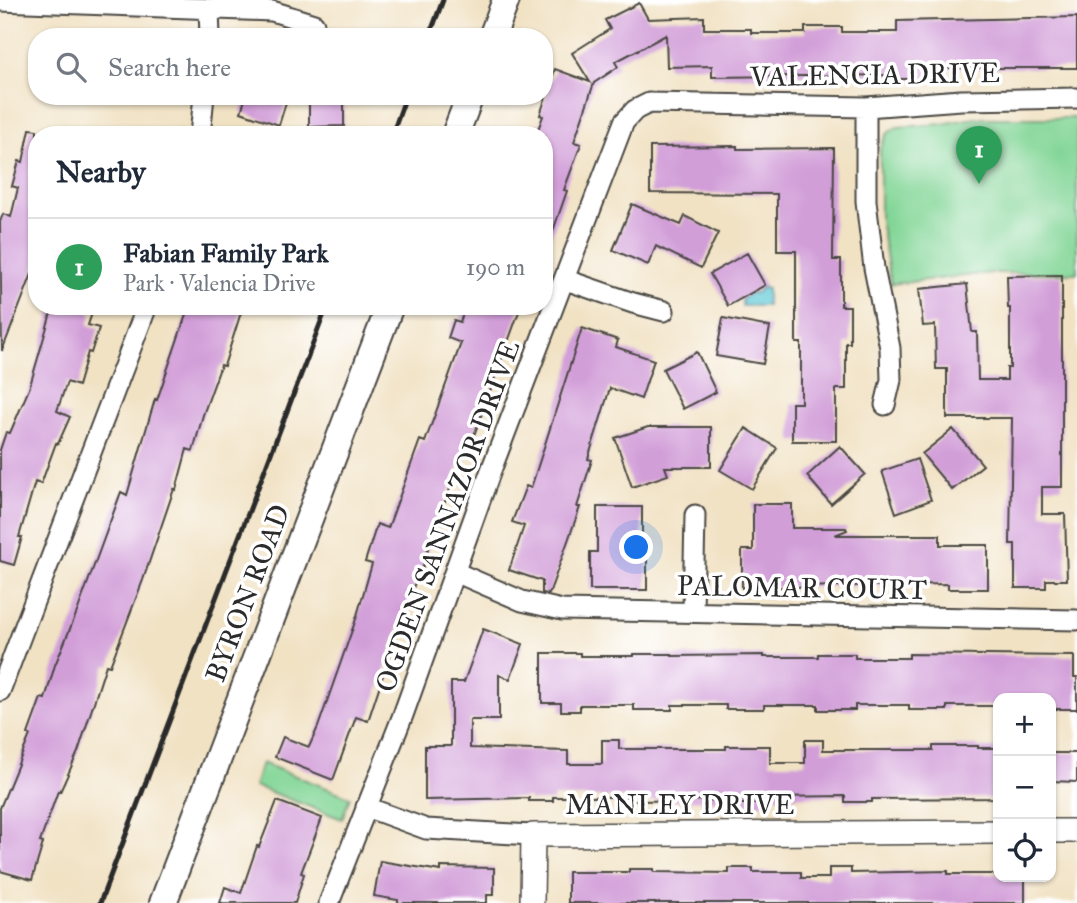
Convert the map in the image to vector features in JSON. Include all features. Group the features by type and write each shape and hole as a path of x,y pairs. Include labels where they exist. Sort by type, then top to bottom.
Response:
{"main road":[{"path":"495,28 506,0"},
{"path":"458,126 467,105"},
{"name":"BYRON ROAD","path":"163,903 387,315"}],"street":[{"path":"0,1 272,12 314,24"},
{"path":"209,9 210,28"},
{"name":"VALENCIA DRIVE","path":"674,104 866,107 961,100 1077,98"},
{"name":"OGDEN SANNAZOR DRIVE","path":"553,313 624,122 635,110 649,103 674,104"},
{"path":"201,126 203,105"},
{"path":"866,107 866,201 874,268 890,348 891,380 885,405"},
{"path":"566,280 664,311"},
{"path":"0,690 144,315"},
{"name":"OGDEN SANNAZOR DRIVE","path":"329,903 552,315"},
{"path":"693,612 695,515"},
{"name":"PALOMAR COURT","path":"455,572 522,601 562,610 1077,620"},
{"name":"MANLEY DRIVE","path":"366,807 426,829 533,835 993,832"},
{"path":"1056,831 1077,831"},
{"path":"533,835 533,903"}],"green space":[{"path":"974,118 1077,118 1077,273 991,273 891,284 880,220 880,148 887,134 897,127 942,124"},
{"path":"262,763 350,797 342,819 254,786"}],"water":[{"path":"762,287 767,289 767,306 742,306 742,299"}],"building":[{"path":"639,3 648,19 704,17 704,29 751,29 751,33 805,33 805,27 842,27 842,32 897,32 897,21 1077,17 1077,68 935,68 935,79 897,79 897,75 712,77 712,66 667,67 666,35 615,62 618,67 594,83 574,142 581,144 553,231 553,126 539,126 543,116 540,115 543,105 553,105 555,69 590,82 572,53 610,29 605,20"},
{"path":"243,105 285,105 279,125 241,112"},
{"path":"309,105 344,105 344,126 309,126"},
{"path":"28,138 28,284 2,351 0,222 3,214 11,217 18,188 12,186 19,161 23,162"},
{"path":"737,146 737,149 834,148 833,260 841,260 841,306 850,306 850,343 846,343 846,389 836,389 836,441 792,441 792,403 801,403 801,343 796,343 796,251 777,251 777,194 650,193 650,147"},
{"path":"632,204 681,225 685,216 718,233 701,268 656,246 648,265 613,250"},
{"path":"747,253 765,285 728,306 710,274"},
{"path":"1062,275 1062,487 1042,487 1042,514 1065,514 1067,580 1046,580 1046,588 1015,588 1015,544 1010,544 1012,418 947,418 947,369 936,369 935,325 923,326 919,289 967,284 972,332 977,332 978,380 1007,380 1007,368 1010,368 1010,308 1007,276"},
{"path":"50,315 91,315 88,325 99,328 91,353 88,352 78,386 67,382 57,411 70,417 58,444 56,443 41,484 35,482 14,565 0,561 0,450 6,432 10,433 29,389"},
{"path":"186,315 240,315 224,366 221,365 203,415 193,451 187,449 176,490 174,489 143,580 110,666 106,665 78,752 60,792 58,791 40,842 43,843 32,880 0,871 0,808 30,735 28,734 41,698 45,699 55,665 121,492 127,495 155,399 157,400"},
{"path":"463,315 518,315 469,449 466,448 432,535 419,579 416,578 403,625 400,624 368,721 356,717 333,780 275,757 283,737 309,747 318,727 356,619 372,564 365,562 377,524 388,528 420,440 425,442 461,343 448,338 454,320 460,322"},
{"path":"723,318 770,327 763,364 716,356"},
{"path":"582,328 618,340 616,347 654,360 641,399 610,388 588,459 592,460 577,507 580,507 549,594 542,593 542,581 509,570 524,526 512,522 526,486 531,488"},
{"path":"697,352 716,392 683,409 663,369"},
{"path":"648,427 711,427 711,467 665,467 668,475 632,487 615,438"},
{"path":"746,428 777,448 752,489 720,470"},
{"path":"953,429 983,465 952,490 922,454"},
{"path":"840,446 865,474 831,504 807,476"},
{"path":"917,459 931,500 896,513 882,471"},
{"path":"753,504 792,504 792,528 846,528 847,530 835,535 940,535 940,545 988,545 988,589 948,589 948,584 742,588 742,550 753,550"},
{"path":"597,507 642,507 642,552 647,552 647,590 590,590 590,552 597,552"},
{"path":"483,629 523,644 510,679 499,675 499,720 470,720 470,748 568,751 568,764 602,764 602,740 619,740 619,749 726,749 726,746 770,746 770,763 805,763 805,740 823,740 823,750 933,750 933,746 978,746 993,748 993,798 872,799 872,802 845,802 845,796 770,797 770,804 741,804 741,800 626,801 626,797 553,797 553,801 529,801 529,798 425,800 425,746 451,746 451,682 464,682"},
{"path":"542,653 580,653 580,656 672,654 764,657 855,654 855,658 909,658 909,654 1074,656 1074,677 1077,677 1077,709 1056,709 1056,693 993,693 993,706 947,706 947,710 909,710 909,705 855,705 855,710 818,710 818,705 764,705 764,709 726,709 726,705 672,705 672,710 634,710 634,705 580,705 580,711 561,711 561,703 542,703"},
{"path":"1056,753 1077,753 1077,782 1056,781"},
{"path":"277,801 322,818 301,873 304,874 295,903 220,903 225,887 241,893 257,846 259,847"},
{"path":"380,861 441,871 441,867 494,868 494,895 487,895 487,903 398,903 398,900 374,896"},
{"path":"729,868 753,868 753,872 801,872 801,878 829,878 829,868 851,868 851,873 948,871 948,874 993,874 993,882 1025,882 1025,903 568,903 568,872 629,872 629,869 654,869 654,872 729,873"}],"railway":[{"path":"432,28 443,0"},
{"path":"395,126 403,105"},
{"path":"100,903 324,315"}],"place":[{"name":"Fabian Family Park","path":"979,184"}]}
